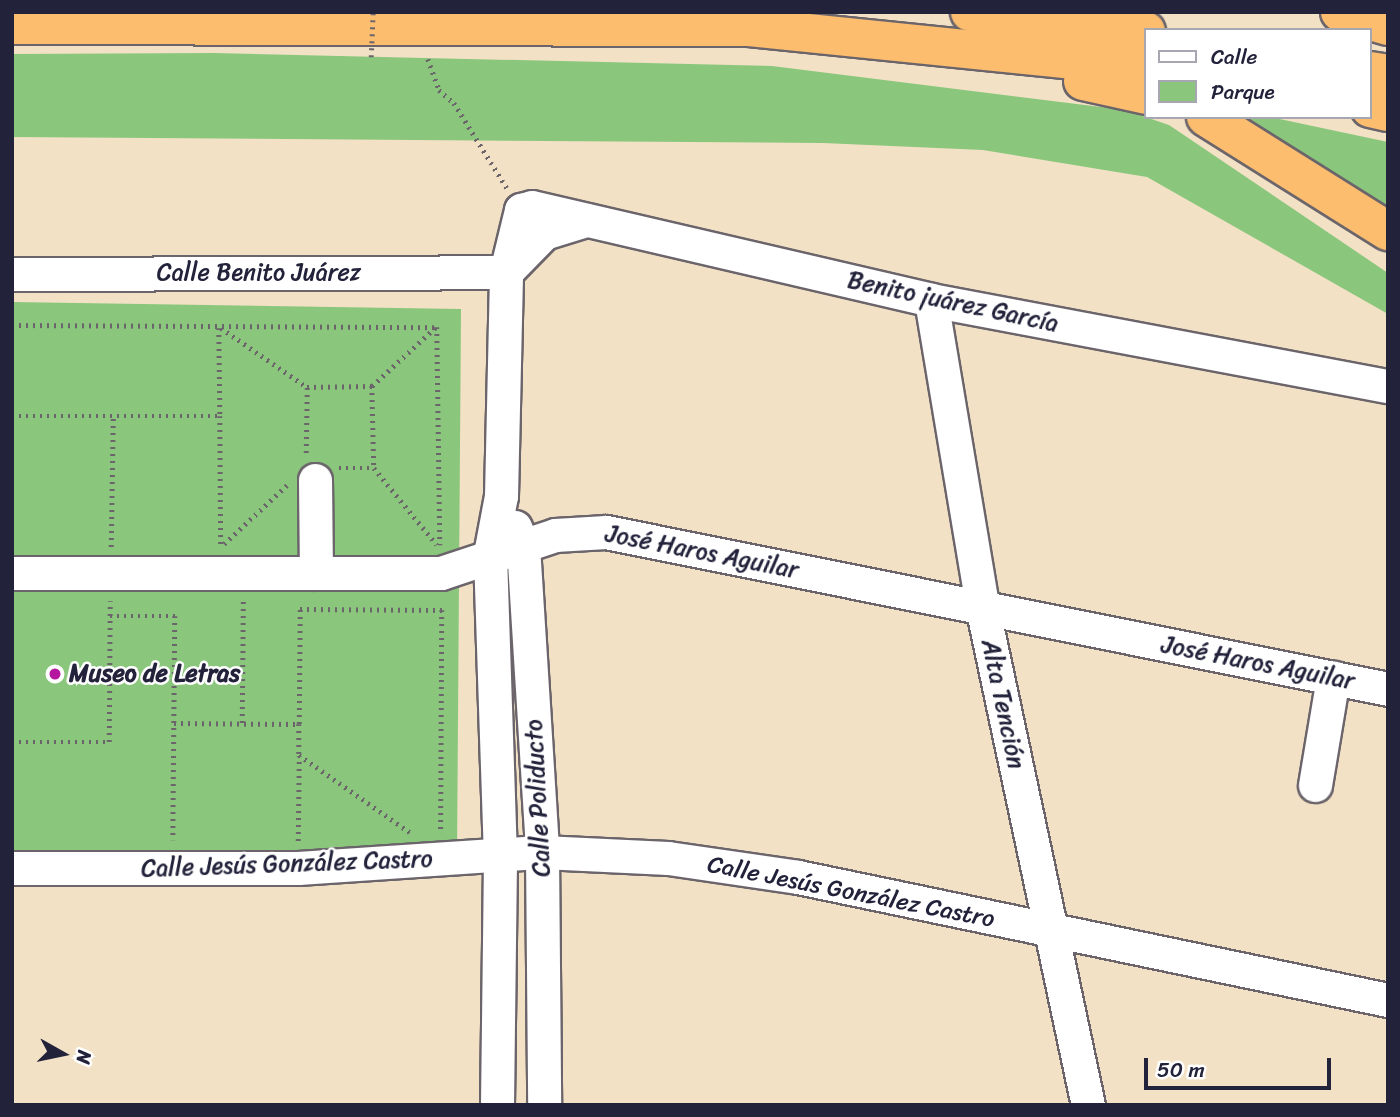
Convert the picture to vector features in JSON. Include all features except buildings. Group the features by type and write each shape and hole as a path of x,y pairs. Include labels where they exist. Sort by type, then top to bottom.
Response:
{"highway":[{"path":"970,12 1144,31"},
{"path":"1340,12 1388,26"},
{"path":"12,25 749,27 1144,66"},
{"path":"974,50 1041,74 1144,95"},
{"path":"1209,119 1388,231"}],"street":[{"name":"Benito juárez García","path":"521,210 533,207 931,300 1388,386"},
{"name":"Calle Poliducto","path":"497,1105 500,857 490,554 501,496 506,272 521,210"},
{"path":"506,272 544,233 587,220"},
{"name":"Calle Benito Juárez","path":"12,274 506,272"},
{"name":"Alta Tención","path":"931,300 982,606 1088,1105"},
{"path":"308,573 313,473"},
{"name":"Calle Poliducto","path":"501,496 523,546 542,852 544,1105"},
{"name":"José Haros Aguilar","path":"12,573 110,574 230,560 308,573 440,573 490,554 567,533 606,532 1388,689"},
{"path":"1315,785 1333,678"},
{"name":"Calle Jesús González Castro","path":"12,868 298,868 500,857 542,852 668,858 798,877 1388,1000"}],"path":[{"path":"371,57 373,12"},
{"path":"432,59 439,90 454,103 521,210"},
{"path":"12,325 437,327"},
{"path":"219,327 307,387 372,386 437,327"},
{"path":"219,327 219,416 242,723"},
{"path":"437,327 440,547"},
{"path":"372,386 374,468 440,547"},
{"path":"307,387 313,473"},
{"path":"12,416 219,416"},
{"path":"12,742 109,742 113,417"},
{"path":"230,560 313,473 374,468"},
{"path":"426,547 440,547"},
{"path":"298,868 300,609 308,573"},
{"path":"300,609 442,610 442,840"},
{"path":"110,616 175,616 173,868"},
{"path":"174,723 299,724"},
{"path":"299,755 419,839"}],"green space":[{"path":"214,53 772,66 1125,110 1144,116 1144,119 1169,125 1388,273 1388,314 1147,177 983,150 823,143 12,137 12,54"},
{"path":"1244,119 1279,119 1388,142 1388,213"},
{"path":"12,302 461,309 457,856 12,862"}],"place":[{"name":"Museo de Letras","path":"55,674"}]}
